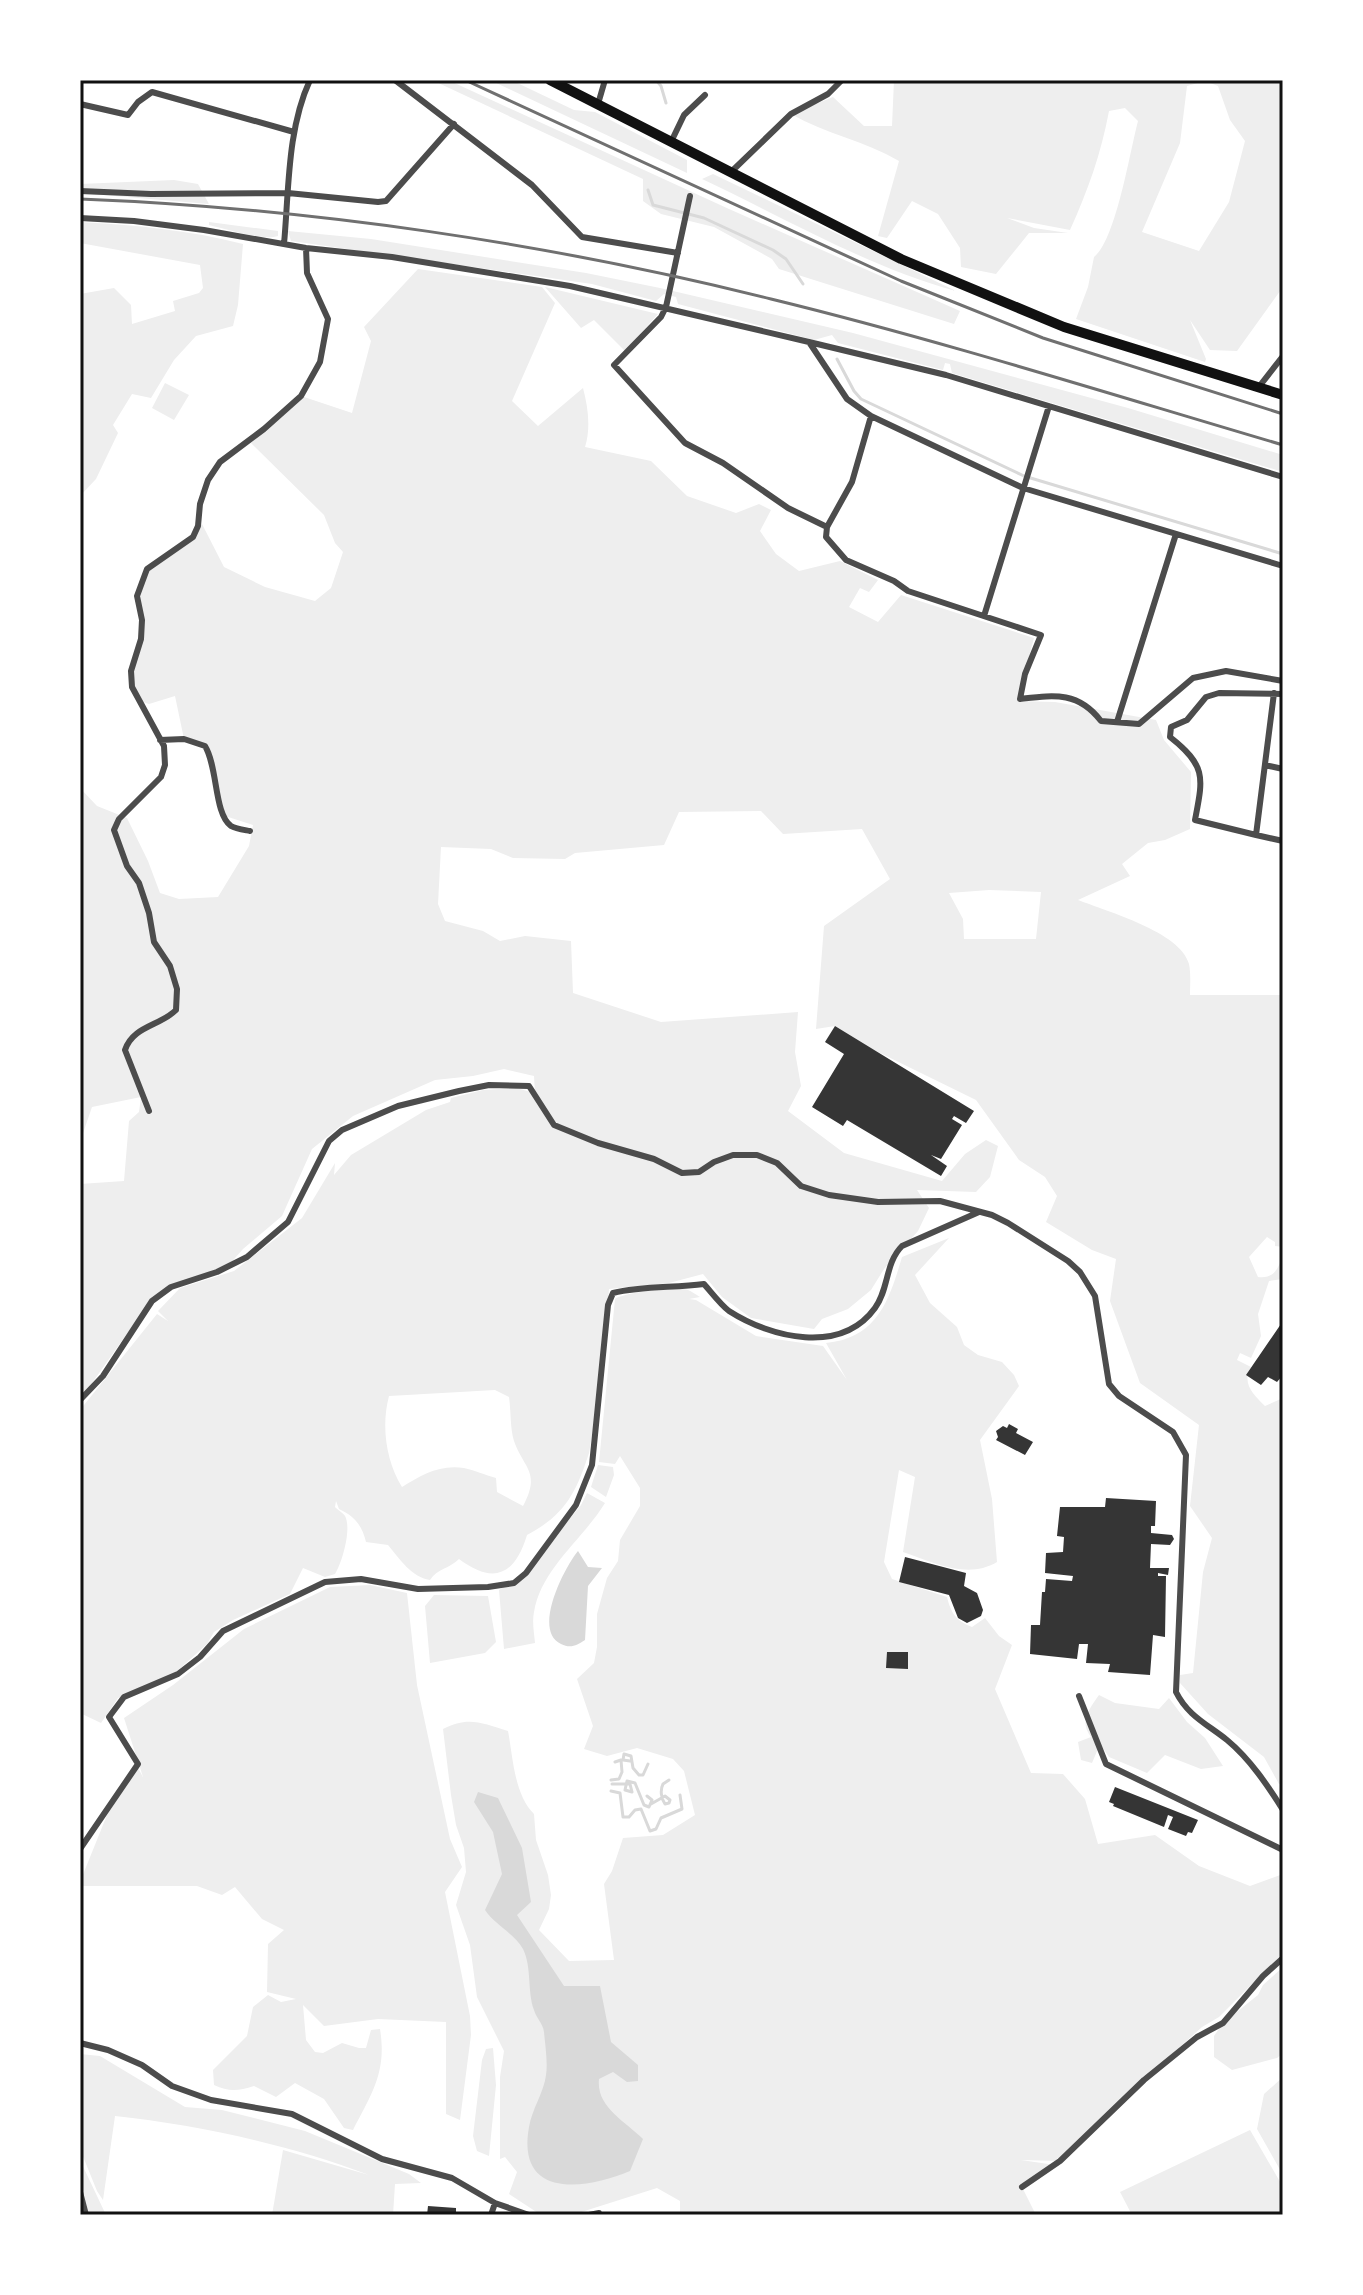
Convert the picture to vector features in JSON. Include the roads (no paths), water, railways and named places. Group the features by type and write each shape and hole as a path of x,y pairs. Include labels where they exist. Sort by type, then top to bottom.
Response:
{"main road":[{"path":"550,80 700,160 731,172 901,259 1051,321 1283,395"}],"street":[{"path":"284,244 294,132 302,97 310,80"},
{"path":"395,80 532,185 582,237 678,253"},
{"path":"598,104 605,80"},
{"path":"731,172 791,114 828,94 842,80"},
{"path":"80,104 128,115 138,102 152,92 294,132"},
{"path":"671,142 684,115 705,95"},
{"path":"80,191 288,193 386,201 454,124"},
{"path":"690,196 666,307 661,317 614,365 685,443 723,463 788,508 827,527"},
{"path":"80,218 134,221 306,248 392,257 570,286 946,375 1283,477"},
{"path":"149,1111 125,1050 128,1041 141,1029 165,1021 176,1010 177,989 170,966 154,942 139,883 127,866 114,830 119,819 161,777 165,765 164,746 132,687 131,671 141,639 142,620 137,596 147,569 193,537 208,480 220,462 301,396 320,362 328,319 307,273 306,248"},
{"path":"809,342 847,399 871,416 1023,488 1283,566"},
{"path":"1258,388 1283,356"},
{"path":"984,616 1049,406"},
{"path":"871,416 852,482 827,527 826,537 846,560 894,581 908,591 1041,635 1025,674 1020,699 1047,696 1074,698 1090,707 1101,721 1139,724 1193,678 1226,671 1283,681"},
{"path":"1117,722 1176,534"},
{"path":"1283,694 1219,693 1206,697 1187,720 1171,727 1170,737 1199,767 1202,786 1195,820 1283,841"},
{"path":"1256,835 1274,693"},
{"path":"160,740 184,739 205,746 212,757 222,815 232,827 250,831"},
{"path":"1265,765 1283,769"},
{"path":"80,1400 103,1376 152,1301 171,1287 217,1272 247,1257 288,1222 329,1141 342,1130 398,1106 459,1091 489,1085 529,1086 554,1125 606,1146 654,1159 682,1173 699,1172 733,1155 757,1155 777,1163 801,1186 829,1195 878,1202 940,1201 979,1212 1031,1236 1080,1272 1095,1296 1109,1384 1119,1396 1173,1432 1186,1455 1176,1692 1191,1715 1227,1740 1265,1782 1283,1810"},
{"path":"80,1849 138,1764 109,1717 116,1706 124,1697 178,1674 200,1657 223,1631 325,1582 361,1579 418,1589 488,1587 514,1583 526,1573 576,1505 592,1465 608,1305 613,1293 648,1286 669,1288 704,1284 726,1309 746,1320 783,1333 822,1339 841,1334 869,1315 886,1288 895,1253 902,1246 979,1212"},
{"path":"1079,1696 1106,1764 1283,1850"},
{"path":"1022,2187 1060,2161 1144,2080 1197,2037 1223,2023 1263,1976 1283,1958"},
{"path":"80,2043 108,2050 142,2065 172,2086 211,2100 292,2114 382,2159 452,2178 495,2203 529,2215"},
{"path":"80,2192 86,2215"},
{"path":"491,2215 495,2203"},
{"path":"589,2215 599,2213"}],"waterway":[{"path":"656,80 666,103"},
{"path":"648,190 653,205 704,218 773,250 786,259 803,284"},
{"path":"837,359 861,399 1024,476 1283,554"},
{"path":"630,1761 623,1760 624,1754 631,1756 633,1768 639,1775 643,1775 648,1764"},
{"path":"611,1780 619,1779 622,1772 621,1760 615,1762"},
{"path":"669,1780 663,1784 661,1791 665,1804 669,1803"},
{"path":"632,1792 625,1790 627,1781 635,1783 644,1805 649,1807 652,1800 647,1796"},
{"path":"612,1784 630,1784 632,1792"},
{"path":"611,1791 620,1793 623,1817 629,1817 635,1810 641,1809 650,1831 656,1829 661,1818 682,1809 680,1795"},
{"path":"651,1804 665,1796 669,1803"}],"railway":[{"path":"465,80 901,281 1043,338 1283,414"},
{"path":"80,199 341,220 428,231 601,261 900,332 1283,445"}]}
